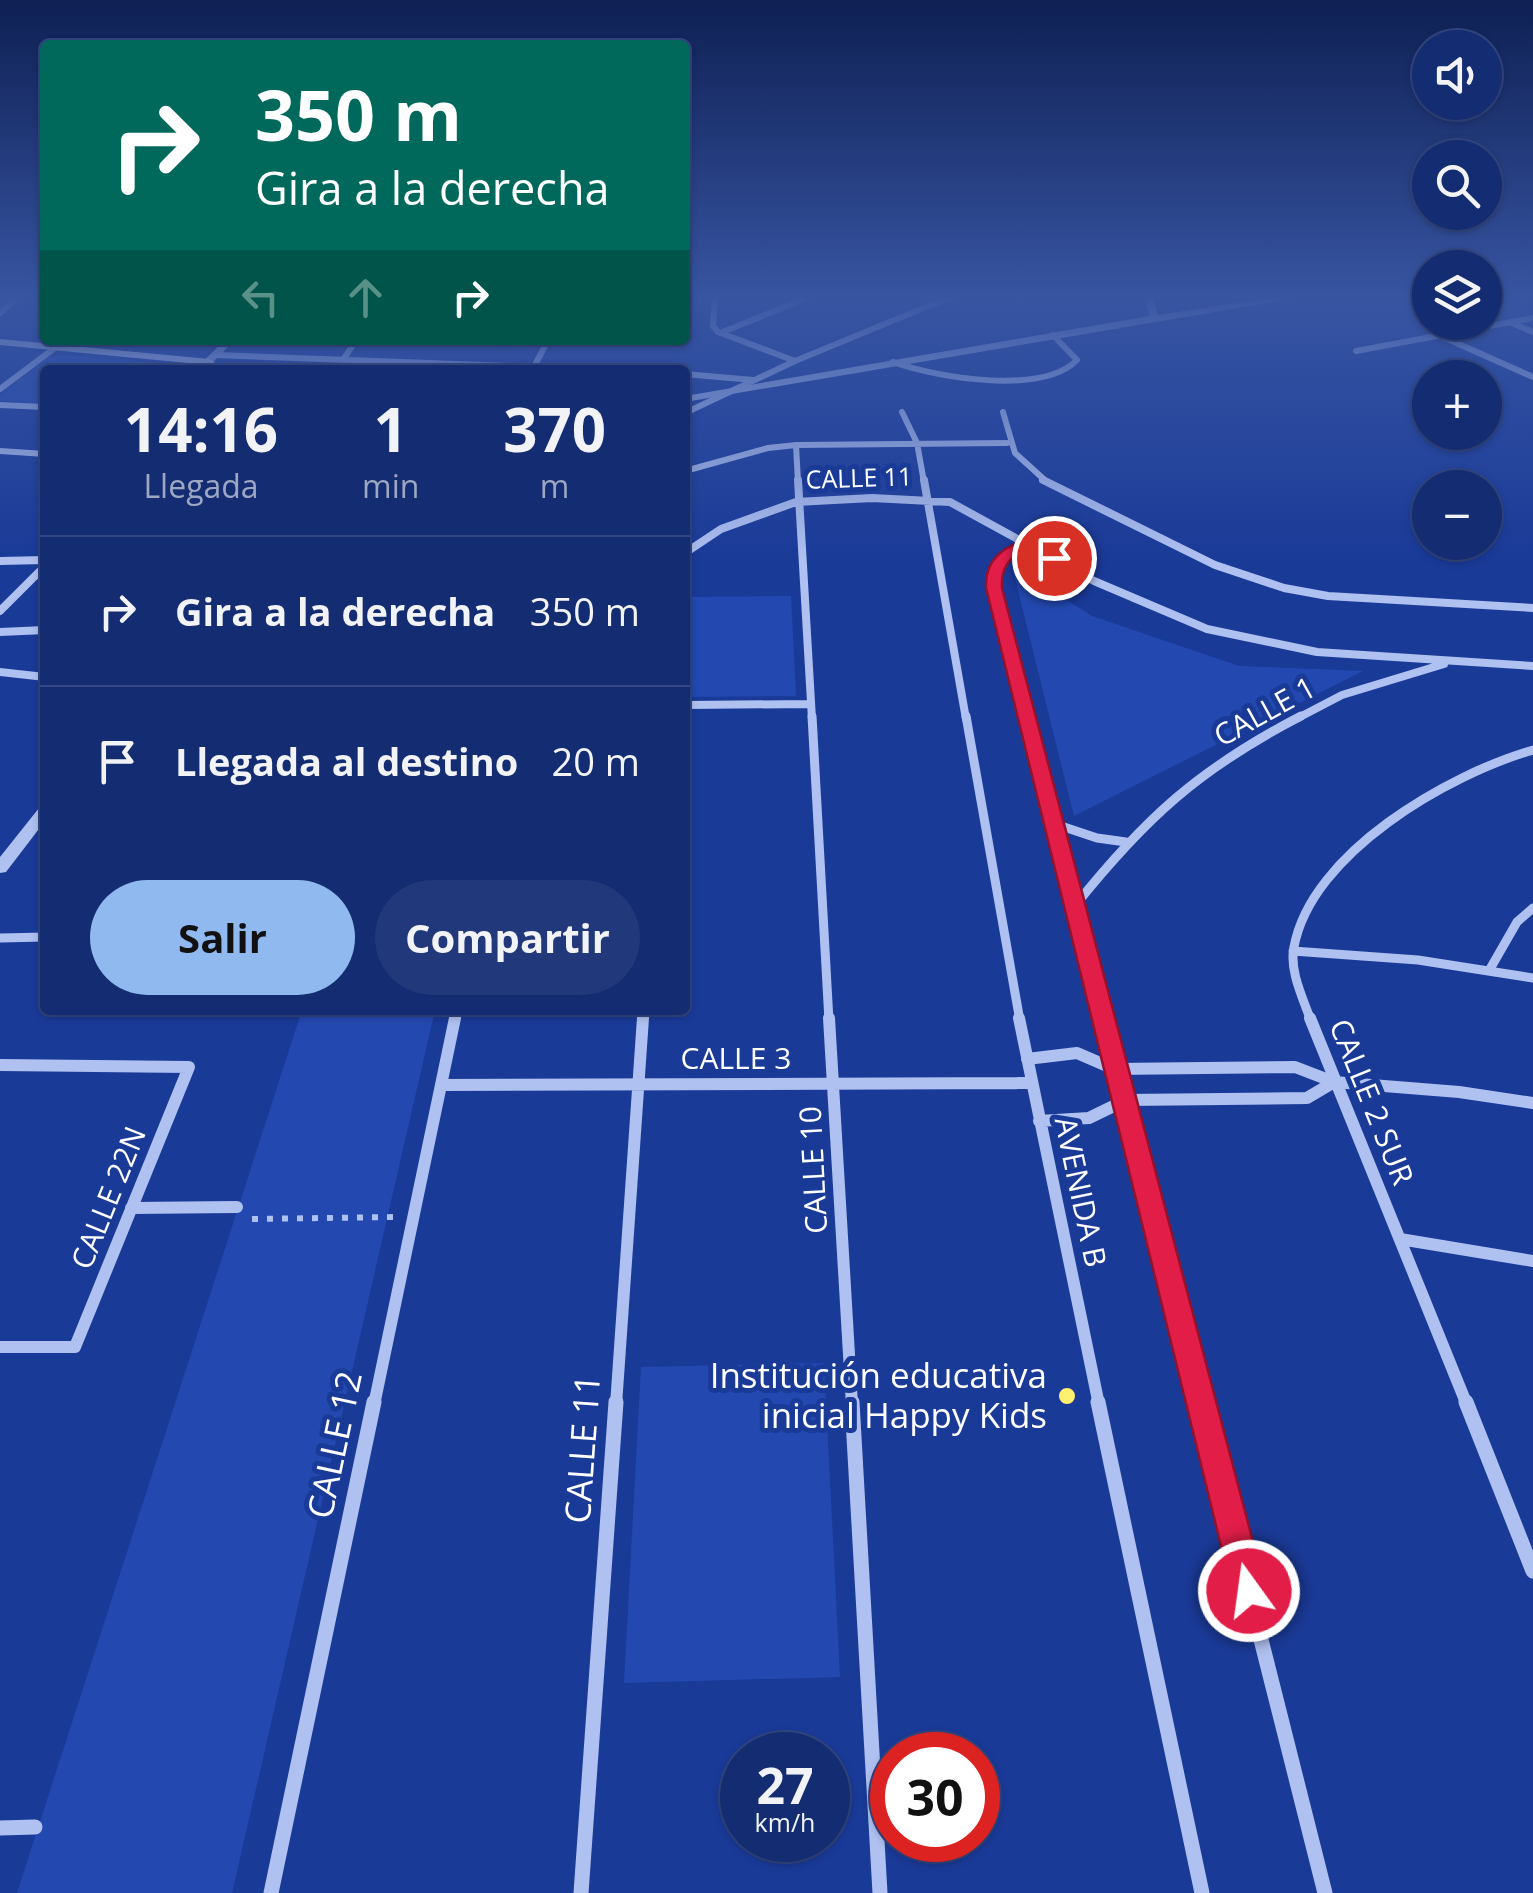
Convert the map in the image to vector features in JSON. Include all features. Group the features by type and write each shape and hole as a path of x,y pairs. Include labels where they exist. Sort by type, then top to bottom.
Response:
{"street":[{"path":"690,410 746,383"},
{"path":"690,399 775,383"},
{"path":"0,405 40,408"},
{"name":"AVENIDA B","path":"902,412 917,443 1039,1122 1202,1893"},
{"path":"1002,412 1006,443 1022,466 1046,482 1248,578 1328,596 1533,608"},
{"path":"690,470 737,455 796,444 1006,443"},
{"name":"CALLE 10","path":"796,444 880,1893"},
{"path":"0,450 40,454"},
{"path":"927,498 950,502 1134,600 1244,640 1329,653 1533,666"},
{"name":"CALLE 11","path":"690,548 714,534 799,501 927,498"},
{"path":"1028,544 1008,552 998,562 993,573 994,588 1325,1893"},
{"path":"0,561 40,563"},
{"path":"0,611 40,568"},
{"path":"0,632 40,630"},
{"name":"CALLE 1","path":"1074,907 1126,842 1196,778 1267,734 1342,695 1450,662"},
{"path":"0,672 40,676"},
{"path":"690,704 810,704"},
{"path":"1533,750 1484,767 1386,826 1325,881 1302,914 1293,950 1490,969 1533,978"},
{"path":"0,868 40,817"},
{"path":"1055,824 1096,838 1126,842"},
{"path":"1490,969 1517,922 1533,908"},
{"path":"0,938 40,937"},
{"name":"CALLE 2 SUR","path":"1293,950 1300,992 1334,1082 1533,1572"},
{"name":"CALLE 12","path":"271,1893 456,1015"},
{"name":"CALLE 11","path":"581,1893 644,1015"},
{"path":"1027,1059 1077,1054 1114,1069 1295,1067 1334,1082 1459,1092 1533,1103"},
{"name":"CALLE 22N","path":"0,1065 189,1067 74,1347 0,1347"},
{"path":"1039,1122 1089,1118 1126,1100 1307,1098 1334,1082"},
{"name":"CALLE 3","path":"442,1086 1032,1083"},
{"path":"131,1208 235,1213"},
{"path":"1400,1238 1533,1260"},
{"path":"0,1828 34,1827"}],"path":[{"path":"235,1213 414,1216"}],"shaded area":[{"path":"15,383 40,383 40,404 0,401 0,395"},
{"path":"1012,566 1092,616 1239,666 1363,671 1074,816"},
{"path":"791,596 796,696 690,697 690,597"},
{"path":"300,1015 434,1015 232,1893 17,1893"},
{"path":"824,1363 840,1677 624,1683 641,1367"}],"place":[{"name":"Institución educativa inicial Happy Kids","path":"1067,1396"}],"route":[{"path":"1054,558 1028,544 1008,552 993,573 994,588 1249,1591"}]}
